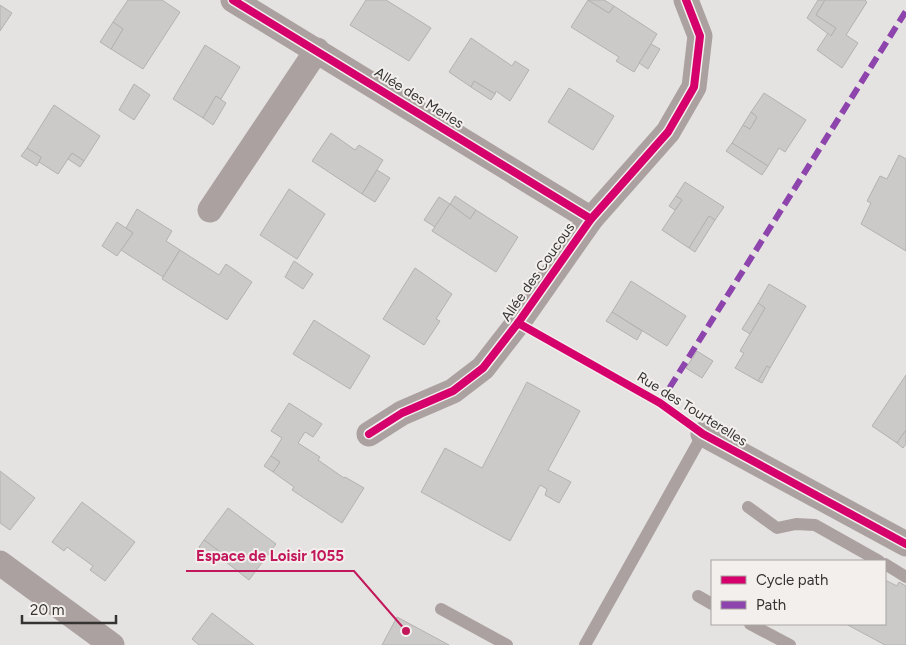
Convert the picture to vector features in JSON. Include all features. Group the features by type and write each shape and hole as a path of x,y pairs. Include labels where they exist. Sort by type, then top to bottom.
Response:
{"street":[{"name":"Allée des Merles","path":"233,0 591,219"},
{"name":"Allée des Coucous","path":"369,434 402,413 453,390 483,368 518,323 591,219 668,132 694,87 700,36 686,0"},
{"path":"210,210 317,50"},
{"name":"Rue des Tourterelles","path":"703,434 906,544"},
{"path":"0,563 112,645"}],"lane":[{"path":"586,645 703,434"},
{"path":"748,507 777,528 796,524 815,525 877,560"},
{"path":"886,565 906,577"},
{"path":"698,596 711,603"},
{"path":"441,609 507,645"},
{"path":"752,625 790,645"}],"building":[{"path":"128,0 162,0 180,12 143,69 111,49 123,29 113,22"},
{"path":"366,0 386,0 431,28 409,61 350,25"},
{"path":"588,0 609,13 614,6 657,34 634,72 616,61 619,57 571,27"},
{"path":"588,0 604,0 614,6 609,13"},
{"path":"818,0 825,0 816,15 836,28 831,36 807,18"},
{"path":"825,0 865,0 867,2 846,35 858,43 842,68 817,50 828,33 831,36 836,28 816,15"},
{"path":"0,5 12,13 0,31"},
{"path":"113,22 123,29 111,49 100,42"},
{"path":"471,38 512,66 515,61 529,70 510,101 496,91 495,94 474,81 471,87 449,72"},
{"path":"651,44 660,49 648,69 639,63"},
{"path":"205,45 240,67 221,99 216,96 203,118 173,99"},
{"path":"474,81 495,94 491,100 471,87"},
{"path":"134,84 150,95 134,120 119,110"},
{"path":"569,88 614,116 593,150 548,122"},
{"path":"764,93 806,120 785,152 779,148 768,166 732,143 743,125 750,129 757,117 751,112"},
{"path":"216,96 226,103 213,125 203,118"},
{"path":"54,105 100,136 84,161 72,153 58,174 39,162 41,157 27,148"},
{"path":"751,112 757,117 750,129 743,125"},
{"path":"331,133 355,150 359,145 383,160 362,194 312,161"},
{"path":"732,143 768,166 762,175 726,151"},
{"path":"27,148 41,157 37,166 21,156"},
{"path":"72,153 84,161 80,167 68,159"},
{"path":"899,155 906,159 906,251 861,224 871,203 867,201 880,176 887,179"},
{"path":"377,170 390,178 375,202 362,194"},
{"path":"685,182 724,207 715,220 709,216 689,248 662,230 682,200 676,196"},
{"path":"289,189 325,214 297,259 260,235"},
{"path":"455,196 476,210 470,219 450,204"},
{"path":"676,196 682,200 675,210 669,206"},
{"path":"439,197 450,204 435,227 424,220"},
{"path":"450,204 470,219 476,210 518,237 496,272 432,231"},
{"path":"137,209 172,231 166,241 180,250 163,277 121,250 133,233 126,228"},
{"path":"709,216 715,220 695,252 689,248"},
{"path":"117,222 133,233 117,256 102,246"},
{"path":"180,250 219,275 226,264 252,282 227,320 162,279"},
{"path":"294,261 313,274 303,289 285,277"},
{"path":"415,268 452,294 436,319 440,321 424,345 383,319"},
{"path":"631,281 686,316 667,346 612,312"},
{"path":"769,284 806,306 770,368 767,366 758,381 735,368 744,353 740,351 765,308 758,303"},
{"path":"758,303 765,308 750,334 742,329"},
{"path":"612,312 642,331 637,340 606,321"},
{"path":"314,320 370,356 350,389 293,354"},
{"path":"697,351 713,361 702,378 686,368"},
{"path":"767,366 770,368 762,383 758,381"},
{"path":"906,375 906,430 897,443 872,426"},
{"path":"527,382 580,411 548,470 571,482 559,503 545,495 547,489 540,485 510,541 421,492 445,448 482,468"},
{"path":"289,403 322,424 313,437 305,432 298,443 320,457 318,460 344,478 364,488 342,523 292,490 294,487 273,472 280,462 271,456 282,438 271,431"},
{"path":"906,430 906,444 903,448 897,443"},
{"path":"271,456 280,462 273,472 264,466"},
{"path":"0,471 35,498 10,530 0,523"},
{"path":"82,502 135,542 105,581 90,570 93,566 67,547 64,551 52,542"},
{"path":"228,508 276,544 249,580 217,555 219,551 204,540"},
{"path":"204,540 219,551 214,559 199,547"},
{"path":"886,580 897,586 899,582 906,586 906,645 885,645 848,625 886,625"},
{"path":"212,613 254,645 199,645 192,639"},
{"path":"397,617 449,645 382,645"}],"marked path":[{"path":"660,403 906,11"}],"cycle path":[{"path":"233,0 591,219"},
{"path":"369,434 402,413 453,391 483,368 518,323 591,219 668,132 694,87 700,36 686,0"},
{"path":"518,323 660,403 703,434 906,544"}],"place":[{"name":"Espace de Loisir 1055","path":"406,631"}]}
